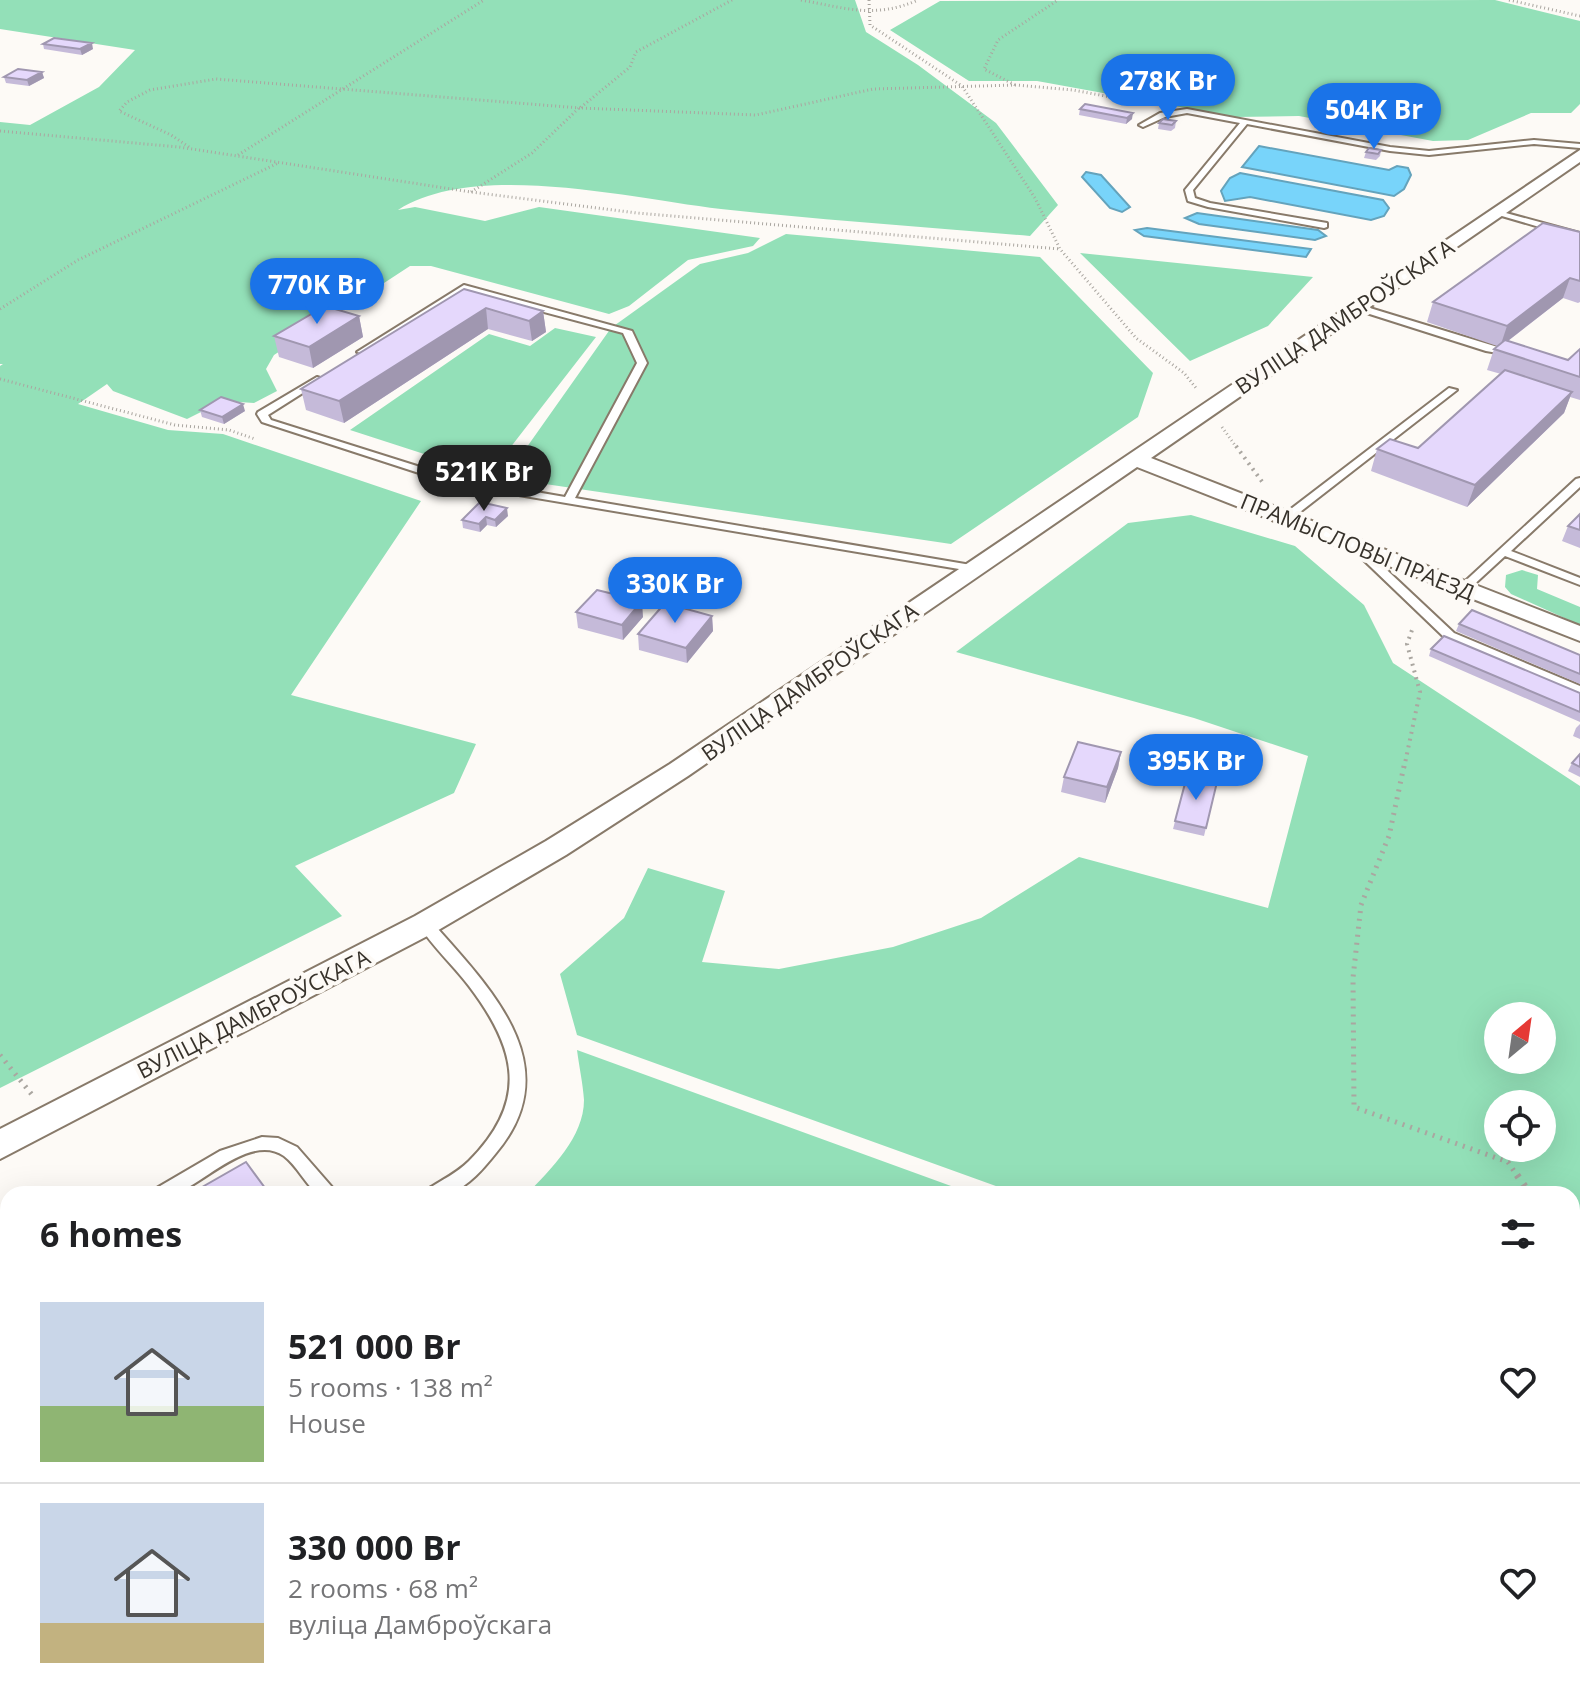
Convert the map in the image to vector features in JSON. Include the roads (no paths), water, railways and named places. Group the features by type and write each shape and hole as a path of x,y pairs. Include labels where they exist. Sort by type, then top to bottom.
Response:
{"street":[{"name":"ВУЛІЦА ДАМБРОЎСКАГА","path":"0,1145 425,924 556,848 679,770 1580,155"},
{"name":"ПРАМЫСЛОВЫ ПРАЕЗД","path":"1135,459 1580,634"}],"lane":[{"path":"1143,125 1163,115 1187,111 1390,149 1429,153 1534,142 1580,146"},
{"path":"1245,122 1189,190 1191,199 1208,205 1324,225"},
{"path":"1498,212 1580,236"},
{"path":"356,355 464,288 627,331 642,363 569,500"},
{"path":"1357,307 1489,349 1516,354"},
{"path":"329,372 262,414 267,422 453,481 971,568"},
{"path":"1287,517 1452,390"},
{"path":"1464,588 1580,481"},
{"path":"1351,542 1450,636 1580,691"},
{"path":"1504,552 1580,582"},
{"path":"425,924 498,1012 514,1042 520,1071 513,1112 499,1138 473,1168 446,1186"},
{"path":"175,1186 242,1148 267,1142 291,1152 319,1186"}],"water":[{"path":"1259,146 1389,170 1397,166 1408,168 1411,175 1404,189 1394,196 1242,167"},
{"path":"1086,172 1101,175 1130,207 1122,212 1110,208 1082,177"},
{"path":"1240,173 1383,200 1389,208 1384,216 1371,220 1250,197 1225,201 1221,191 1230,178"},
{"path":"1197,213 1318,230 1326,236 1315,240 1199,224 1185,218"},
{"path":"1147,228 1311,249 1306,257 1144,236 1135,230"}]}
